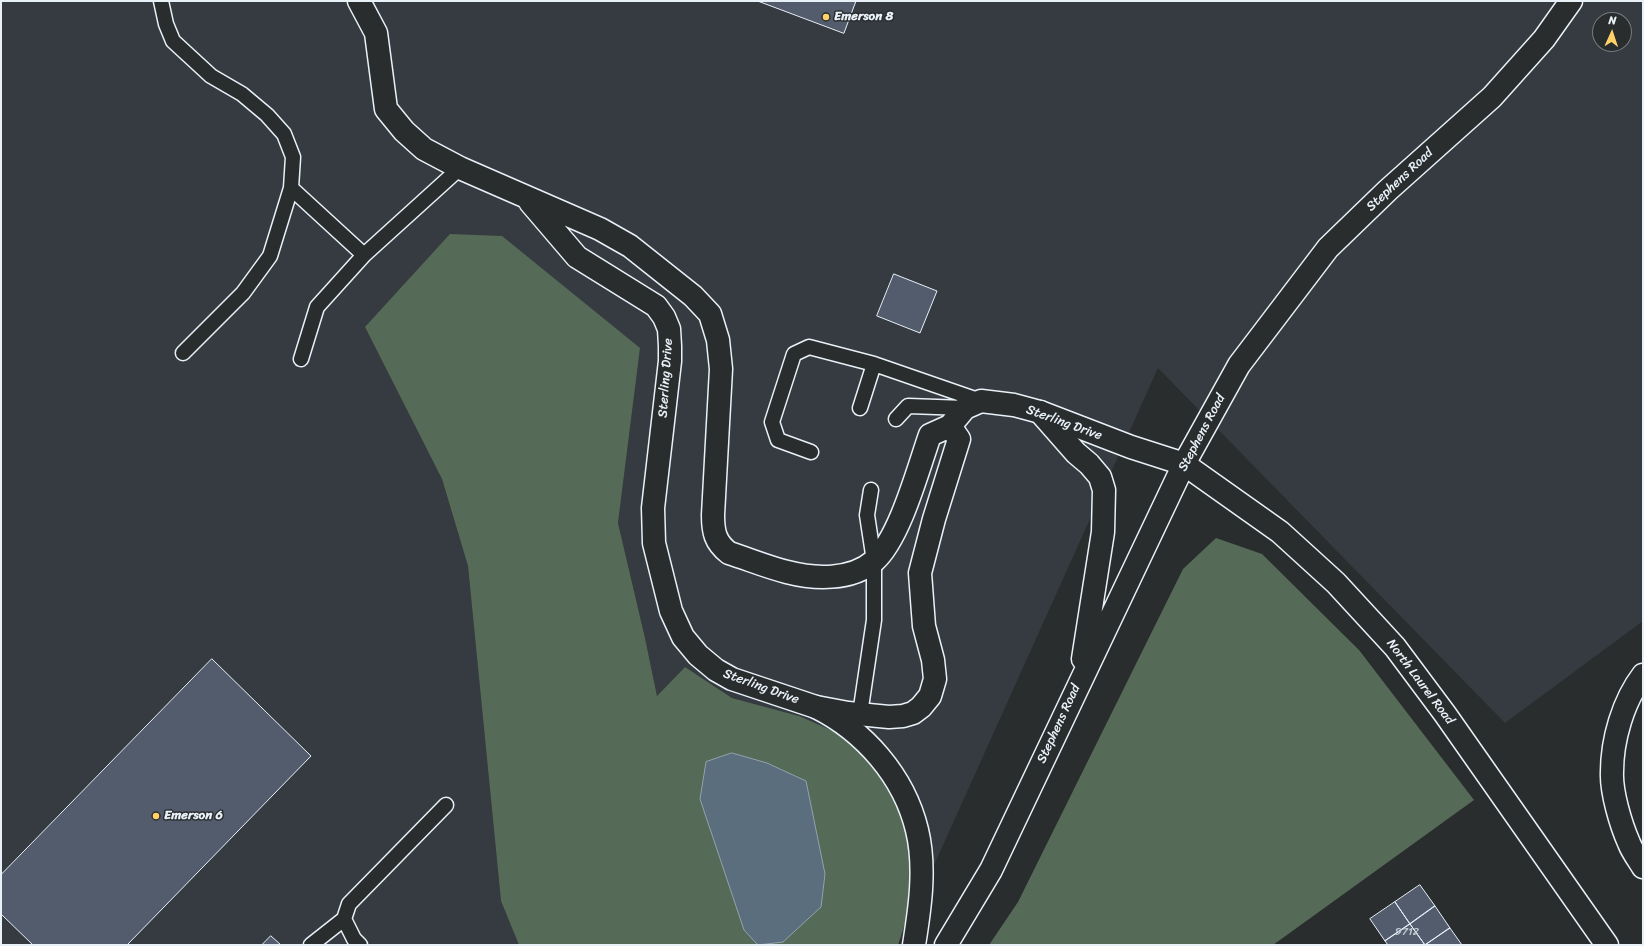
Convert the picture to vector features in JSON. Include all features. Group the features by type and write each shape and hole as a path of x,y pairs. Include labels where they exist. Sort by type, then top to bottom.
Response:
{"street":[{"name":"Sterling Drive","path":"358,1 376,33 386,109 404,131 424,149 460,168 600,229 630,246 693,296 710,314 718,340 721,369 713,531 716,540 729,553 787,572 821,577 850,574 862,569 874,561 884,549 900,520 930,434 950,426 973,405 1014,405 1040,412 1131,447 1184,464"},
{"name":"Stephens Road","path":"946,945 991,870 1079,682 1184,464 1239,365 1328,248 1388,190 1492,96 1544,38 1571,1"},
{"name":"Sterling Drive","path":"527,198 577,257 656,306 664,317 669,329 670,361 653,508 653,527 659,565 671,611 683,637 698,655 716,670 732,679 816,706 860,714 889,717 903,716 913,713 926,702 934,688 935,671 924,626 920,573 934,519 959,439 950,426"},
{"path":"1040,412 1076,453 1089,464 1100,477 1104,490 1103,532 1079,682"},
{"name":"North Laurel Road","path":"1184,464 1280,532 1336,583 1396,647 1445,714 1607,945"},
{"path":"1643,675 1623,713 1615,742 1612,773 1620,817 1629,843 1643,866"},
{"path":"816,706 844,723 868,744 887,767 906,798 917,831 921,857 920,908 914,945"}],"lane":[{"path":"161,1 166,24 173,41 211,76 242,94 267,115 284,134 293,157 291,188 270,256 243,293 183,353"},
{"path":"301,359 317,307 364,255 460,168"},
{"path":"291,188 364,255"},
{"path":"811,452 778,440 772,422 794,354 808,347 874,364 973,405"},
{"path":"860,408 874,364"},
{"path":"896,419 908,406 973,405"},
{"path":"860,714 874,620 874,561 867,515 871,490"},
{"path":"311,945 344,919 349,904 446,805"},
{"path":"344,919 354,939 360,945"}],"shaded area":[{"path":"1,1 1643,1 1643,621 1505,723 1158,368 898,945 910,908 799,716 732,698 685,667 657,696 618,523 640,348 365,327 442,479 468,566 501,901 519,945 1,945"}],"green space":[{"path":"450,234 502,236 640,348 618,523 657,696 685,667 732,698 799,716 842,735 876,768 901,810 912,855 910,908 898,945 519,945 501,901 468,566 442,479 365,327"},
{"path":"1216,538 1262,554 1359,650 1474,800 1273,945 989,945 1018,902 1183,569"}],"water":[{"path":"732,753 767,763 806,781 825,874 821,907 783,942 758,945 744,930 700,799 706,762"}],"building":[{"name":"Emerson 8","path":"758,1 856,1 844,33"},
{"path":"894,274 937,291 920,333 877,316"},
{"name":"Emerson 6","path":"212,659 311,756 127,945 33,945 1,914 1,875"},
{"path":"1420,885 1435,906 1410,924 1395,902"},
{"path":"1395,902 1410,924 1385,941 1370,919"},
{"path":"1435,906 1450,928 1425,945 1410,924"},
{"path":"1410,924 1425,945 1388,945 1385,941"},
{"path":"1450,928 1462,945 1425,945"},
{"path":"271,936 281,945 262,945"}],"place":[{"name":"Emerson 8","path":"826,17"},
{"name":"Emerson 6","path":"156,816"}]}
